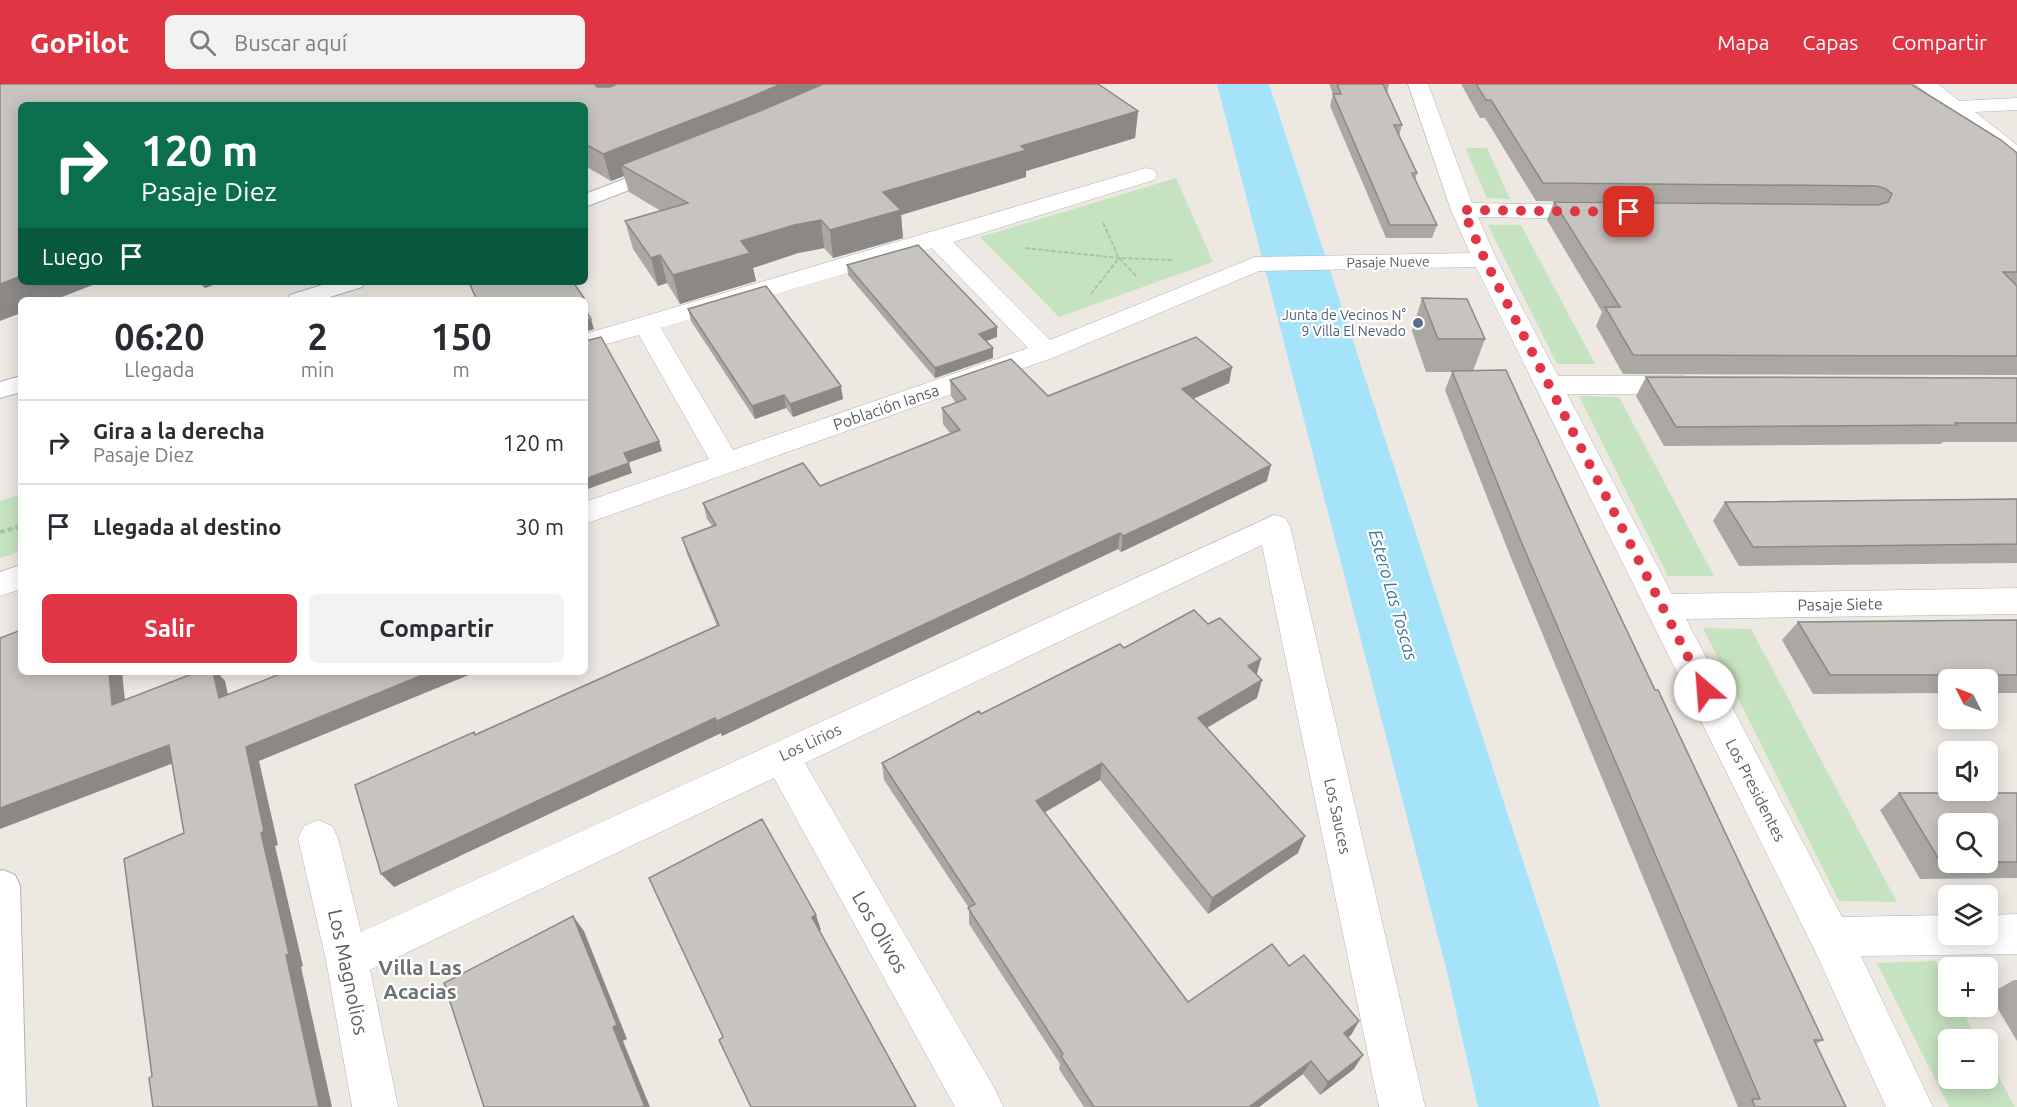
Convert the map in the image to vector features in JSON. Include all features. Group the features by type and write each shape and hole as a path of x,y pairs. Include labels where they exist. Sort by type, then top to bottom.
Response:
{"street":[{"name":"Los Presidentes","path":"1418,84 1463,210 1485,260 1830,937 1910,1107"},
{"path":"1925,84 2017,155"},
{"path":"1955,107 2017,104"},
{"path":"588,341 938,239 1146,174"},
{"path":"1463,210 1617,212"},
{"path":"938,239 1046,351"},
{"name":"Pasaje Nueve","path":"1291,264 1485,260"},
{"name":"Población Iansa","path":"588,512 1046,351 1255,264 1291,264"},
{"path":"646,324 726,464"},
{"path":"1549,385 1705,385"},
{"name":"Los Lirios","path":"347,960 1274,526"},
{"name":"Los Sauces","path":"1274,526 1402,1107"},
{"path":"0,584 18,579"},
{"name":"Pasaje Siete","path":"1663,607 2017,601"},
{"name":"Los Olivos","path":"781,756 980,1107"},
{"name":"Los Magnolios","path":"318,838 347,960 375,1107"},
{"path":"1830,937 2017,934"}],"lane":[{"path":"588,200 674,166"},
{"path":"307,297 345,285"},
{"path":"0,390 18,385"},
{"path":"0,888 3,886 6,1107"}],"path":[{"path":"1089,193 1119,258 1161,304"},
{"path":"1017,247 1119,258 1176,260"},
{"path":"0,532 18,527"}],"green space":[{"path":"1465,148 1487,148 1510,199 1487,198"},
{"path":"1176,178 1213,262 1059,317 980,237"},
{"path":"1488,225 1521,225 1595,364 1557,364"},
{"path":"1579,396 1619,397 1714,576 1668,576"},
{"path":"18,495 18,552 0,558 0,501"},
{"path":"1703,628 1751,629 1897,902 1839,901"},
{"path":"1936,961 1938,965 1938,1017 1966,1017 1972,1029 1938,1029 1938,1085 1877,963"},
{"path":"1998,1076 2015,1107 1949,1107 1940,1089 1998,1089"}],"building":[{"path":"0,84 594,84 597,87 610,87 617,84 781,84 603,154 588,146 588,102 18,102 18,277 0,284"},
{"path":"823,84 1098,84 1138,111 1021,146 1026,150 883,192 901,210 830,230 821,220 794,225 741,241 750,253 673,275 660,255 651,258 625,221 688,203 621,165"},
{"path":"1337,84 1383,84 1402,125 1394,125 1417,173 1412,173 1437,225 1390,225 1333,94 1341,94"},
{"path":"1476,84 1911,84 2001,140 2017,153 2017,272 2003,272 2017,286 2017,356 1633,355 1605,307 1620,307 1554,202 1878,205 1888,202 1892,194 1877,186 1543,183 1491,100 1486,100"},
{"path":"918,245 997,327 979,334 993,348 935,368 847,265"},
{"path":"470,285 575,285 583,297 476,297"},
{"path":"766,286 841,386 790,404 784,395 752,406 688,309"},
{"path":"1422,298 1467,299 1485,339 1438,339"},
{"path":"601,337 659,441 624,453 629,463 588,478 588,340"},
{"path":"1196,337 1232,367 1182,389 1271,465 1123,536 1120,533 717,721 715,718 381,874 355,785 474,732 475,735 719,625 682,538 716,525 703,503 803,463 820,486 960,430 942,408 966,399 950,380 1011,359 1048,396"},
{"path":"1506,370 1583,538 1655,690 1658,690 1823,1040 1814,1040 1846,1107 1755,1107 1752,1099 1760,1099 1520,539 1452,371"},
{"path":"1646,377 2017,378 2017,423 1676,427"},
{"path":"2017,499 2017,544 1753,547 1725,502"},
{"path":"1194,610 1208,624 1220,618 1261,659 1248,666 1262,680 1198,718 1305,836 1212,898 1102,763 1036,801 1188,1002 1272,944 1289,966 1304,955 1359,1021 1344,1033 1363,1055 1328,1082 1311,1061 1249,1107 1094,1107 1061,1056 1063,1054 968,908 975,904 882,763 979,711 981,714 1120,644 1124,648"},
{"path":"2017,620 2017,675 1998,675 1998,669 1938,669 1938,675 1830,675 1798,622"},
{"path":"18,631 18,675 109,675 112,705 189,675 214,675 219,698 277,675 423,675 246,747 264,831 261,833 289,954 286,955 319,1107 153,1107 149,1078 152,1076 124,859 184,833 169,745 0,808 0,638"},
{"path":"1899,793 1938,793 1938,801 1998,801 1998,793 2017,793 2017,862 1998,862 1998,813 1938,813 1938,858"},
{"path":"762,819 816,915 812,917 916,1107 751,1107 719,1040 723,1037 649,878"},
{"path":"573,916 617,1025 613,1027 645,1107 484,1107 444,983"}],"waterway":[{"name":"Estero Las Toscas","path":"1243,84 1502,968 1539,1107"}],"place":[{"name":"Junta de Vecinos N° 9 Villa El Nevado","path":"1418,323"}],"district":[{"name":"Villa Las Acacias","path":"420,980"}],"route":[{"path":"1629,212 1463,210 1485,260 1705,690"}]}
